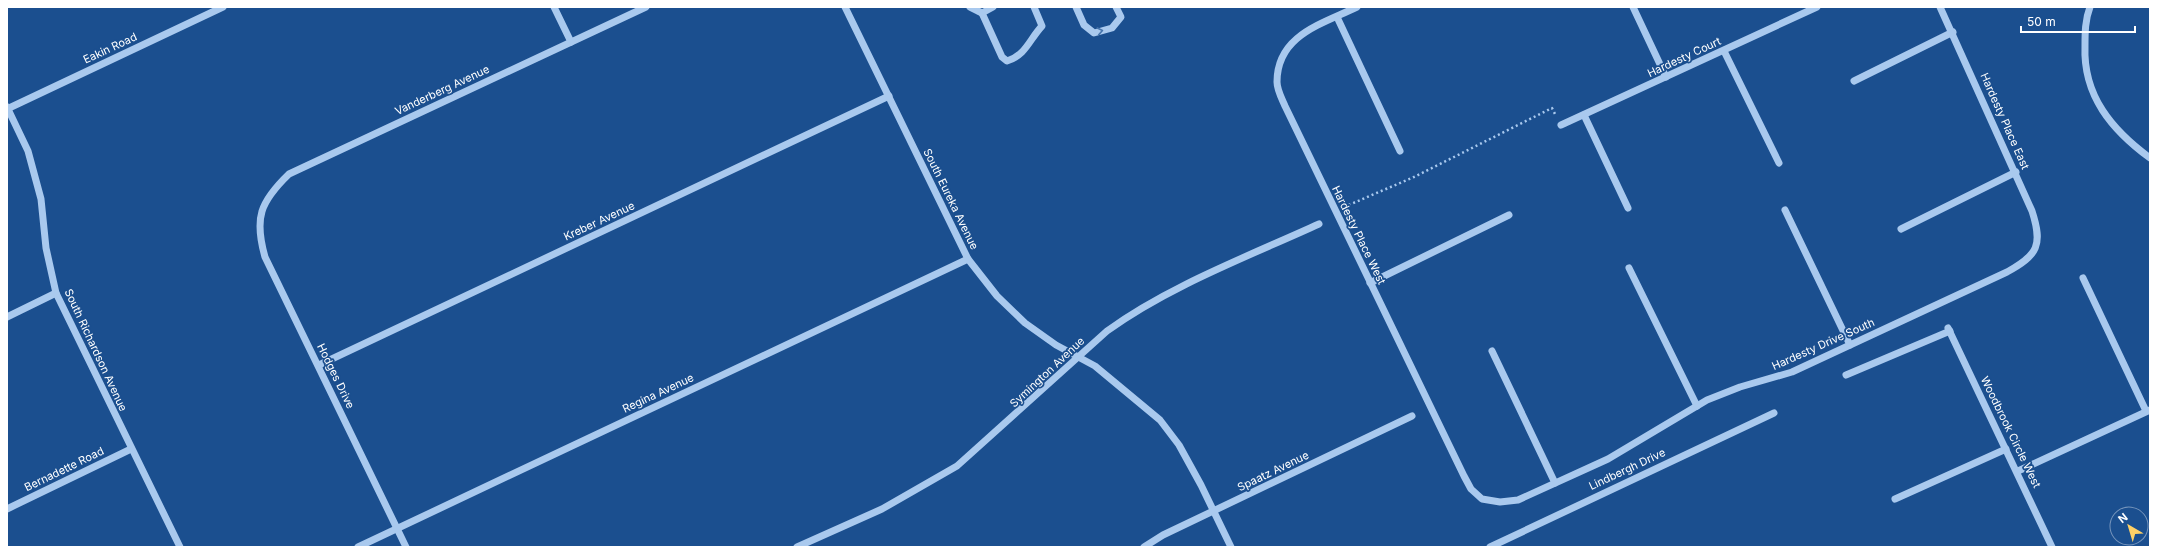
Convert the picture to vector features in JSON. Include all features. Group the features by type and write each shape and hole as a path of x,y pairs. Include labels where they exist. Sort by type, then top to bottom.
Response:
{"street":[{"name":"Eakin Road","path":"7,108 223,7"},
{"path":"554,7 571,42"},
{"name":"Vanderberg Avenue","path":"262,210 272,190 289,174 646,7"},
{"name":"South Eureka Avenue","path":"845,7 968,259 998,296 1025,323 1056,345 1095,366 1160,420 1179,445 1231,547"},
{"path":"970,7 982,13 1002,57 1007,61 1016,58 1024,52 1027,44 1042,26 1034,7"},
{"path":"982,13 993,7"},
{"path":"1076,7 1084,25 1094,33 1112,28 1121,17 1116,7"},
{"name":"Hardesty Place West","path":"1357,7 1298,36 1280,59 1277,83 1285,106 1464,476 1471,489 1482,498"},
{"path":"1633,7 1666,77"},
{"name":"Hardesty Court","path":"1561,125 1817,7"},
{"name":"Hardesty Place East","path":"1940,7 1953,32 2016,172 2038,230 2035,247"},
{"path":"2090,7 2086,21 2084,53 2091,90 2106,118 2120,134 2150,158"},
{"path":"1337,17 1400,151"},
{"path":"1854,81 1953,32"},
{"path":"1724,51 1779,163"},
{"name":"Kreber Avenue","path":"319,365 889,96"},
{"name":"South Richardson Avenue","path":"7,108 28,151 41,199 46,248 56,293 180,547"},
{"path":"1584,115 1628,208"},
{"path":"1901,229 2016,172"},
{"name":"Hodges Drive","path":"262,210 259,234 266,256 406,547"},
{"path":"1785,210 1850,345"},
{"path":"1370,283 1509,215"},
{"name":"Symington Avenue","path":"797,547 882,508 957,466 1011,420 1078,357 1119,323 1156,300 1319,224"},
{"name":"Hardesty Drive South","path":"1482,498 1500,502 1518,500 1608,459 1697,406 1740,387 1792,372 2012,269 2024,263 2032,255 2035,247"},
{"name":"Regina Avenue","path":"358,547 968,259"},
{"path":"1629,268 1697,406"},
{"path":"2018,471 2148,411 2083,278"},
{"path":"7,317 56,293"},
{"name":"Woodbrook Circle West","path":"1846,375 1949,329 2018,471 2052,547"},
{"path":"1492,351 1555,483"},
{"name":"Lindbergh Drive","path":"1490,547 1774,413"},
{"name":"Spaatz Avenue","path":"1144,547 1163,535 1214,512 1412,416"},
{"path":"1895,499 2006,448"},
{"name":"Bernadette Road","path":"7,509 131,449"}],"path":[{"path":"1335,210 1414,177 1552,108 1561,125"}]}
